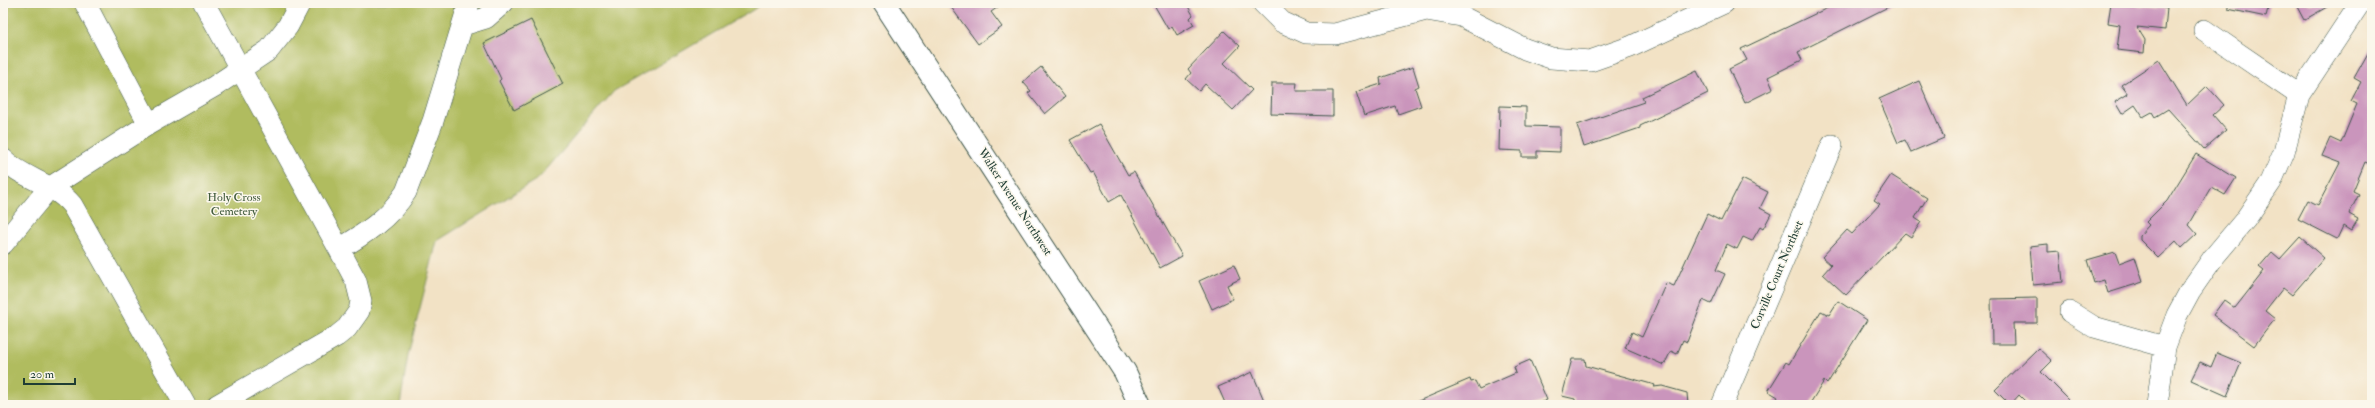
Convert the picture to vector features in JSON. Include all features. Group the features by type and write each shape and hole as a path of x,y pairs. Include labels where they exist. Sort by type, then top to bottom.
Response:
{"main road":[{"name":"Walker Avenue Northwest","path":"884,3 1118,361 1140,405"}],"street":[{"path":"85,3 149,124"},
{"path":"204,3 356,281 361,301 359,311 347,328 337,336 217,405"},
{"path":"3,244 50,188 149,124 240,70 268,50 279,39 296,14 300,3"},
{"path":"339,249 377,225 399,203 406,192 433,121 463,25 468,3"},
{"path":"463,25 486,18 504,3"},
{"path":"1263,3 1282,22 1306,33 1335,34 1426,10 1461,16 1525,49 1551,58 1590,61 1630,47 1724,3"},
{"path":"2157,405 2165,347 2177,315 2190,291 2213,258 2245,220 2271,182 2284,152 2300,95 2360,3"},
{"path":"2204,30 2300,95"},
{"name":"Corville Court Northset","path":"1722,405 1832,145"},
{"path":"3,160 14,169 65,197 72,205 185,405"},
{"path":"2070,312 2094,327 2165,347"}],"green space":[{"name":"Holy Cross Cemetery","path":"3,3 762,3 753,10 614,91 539,178 437,241 408,355 400,405 3,405"}],"building":[{"path":"948,3 1004,3 991,12 1002,27 978,44"},
{"path":"1153,3 1186,3 1193,15 1190,18 1194,25 1177,35 1172,26 1168,29"},
{"path":"1838,3 1896,3 1798,52 1802,60 1768,77 1773,89 1745,103 1729,69 1747,60 1741,49"},
{"path":"2111,3 2167,8 2165,30 2137,27 2145,40 2144,53 2117,50 2120,25 2108,23"},
{"path":"2228,3 2269,3 2266,17 2228,9"},
{"path":"2295,3 2334,3 2304,20"},
{"path":"531,20 563,84 514,110 499,81 501,79 484,43"},
{"path":"1224,31 1240,46 1224,63 1252,90 1233,110 1205,84 1199,91 1186,79 1191,73 1188,69"},
{"path":"2372,46 2372,165 2365,162 2353,191 2359,194 2349,214 2358,219 2351,231 2343,226 2337,239 2298,219 2308,200 2318,205 2340,163 2322,156 2330,138 2341,143 2357,104 2351,101 2361,82 2354,78"},
{"path":"2159,60 2187,105 2207,86 2224,105 2213,115 2226,130 2204,149 2168,109 2155,117 2152,112 2143,117 2135,105 2122,114 2115,102 2128,94 2121,85"},
{"path":"1041,67 1065,97 1045,114 1028,93 1031,91 1023,82"},
{"path":"1413,67 1419,86 1415,88 1421,106 1398,114 1395,106 1364,116 1356,92 1381,84 1380,78"},
{"path":"1697,71 1708,93 1640,126 1640,128 1584,147 1577,125 1644,102 1642,97"},
{"path":"1919,81 1944,138 1911,152 1905,140 1898,143 1879,99"},
{"path":"1272,83 1297,83 1296,91 1333,91 1333,116 1271,114"},
{"path":"1500,106 1526,107 1526,126 1560,127 1560,152 1537,151 1537,157 1522,157 1522,151 1499,150"},
{"path":"1099,124 1128,175 1134,172 1182,256 1160,268 1121,195 1109,202 1093,172 1090,173 1070,140"},
{"path":"2196,154 2236,178 2225,195 2211,187 2189,225 2197,234 2182,248 2176,241 2158,258 2140,240 2140,235 2149,225 2146,222 2167,201"},
{"path":"1891,175 1927,198 1915,218 1921,222 1911,237 1905,233 1846,295 1823,274 1831,265 1822,257 1847,230 1852,234 1880,204 1874,200"},
{"path":"1742,179 1768,192 1760,208 1771,214 1763,229 1760,227 1752,241 1743,237 1737,249 1727,244 1716,270 1725,274 1711,304 1703,300 1687,342 1683,340 1677,354 1671,351 1664,365 1625,348 1632,332 1642,337 1666,283 1674,286 1707,214 1721,221"},
{"path":"2300,237 2324,258 2292,295 2283,288 2265,311 2275,319 2254,346 2213,315 2224,300 2235,308 2264,271 2259,267 2272,252 2280,259"},
{"path":"2048,244 2048,252 2060,251 2063,282 2033,285 2030,246"},
{"path":"2115,252 2119,263 2135,257 2143,282 2108,293 2104,280 2094,283 2087,260"},
{"path":"1234,265 1240,279 1227,285 1233,299 1212,309 1199,281"},
{"path":"2037,298 2037,323 2013,323 2014,344 1992,344 1991,299"},
{"path":"1838,301 1867,320 1827,384 1824,381 1809,405 1773,405 1778,397 1768,391 1786,362 1789,364 1821,311 1829,315"},
{"path":"2038,348 2052,361 2041,372 2074,405 2029,405 2019,395 2010,405 1995,390"},
{"path":"2217,353 2241,363 2227,396 2191,380 2200,362 2211,367"},
{"path":"1572,359 1585,359 1586,366 1655,385 1654,387 1662,386 1687,393 1688,405 1575,405 1575,399 1562,396"},
{"path":"1530,360 1547,400 1534,405 1409,405 1470,379 1471,382 1475,381 1479,389 1516,373 1514,367"},
{"path":"1252,372 1266,405 1226,405 1218,387"}]}
